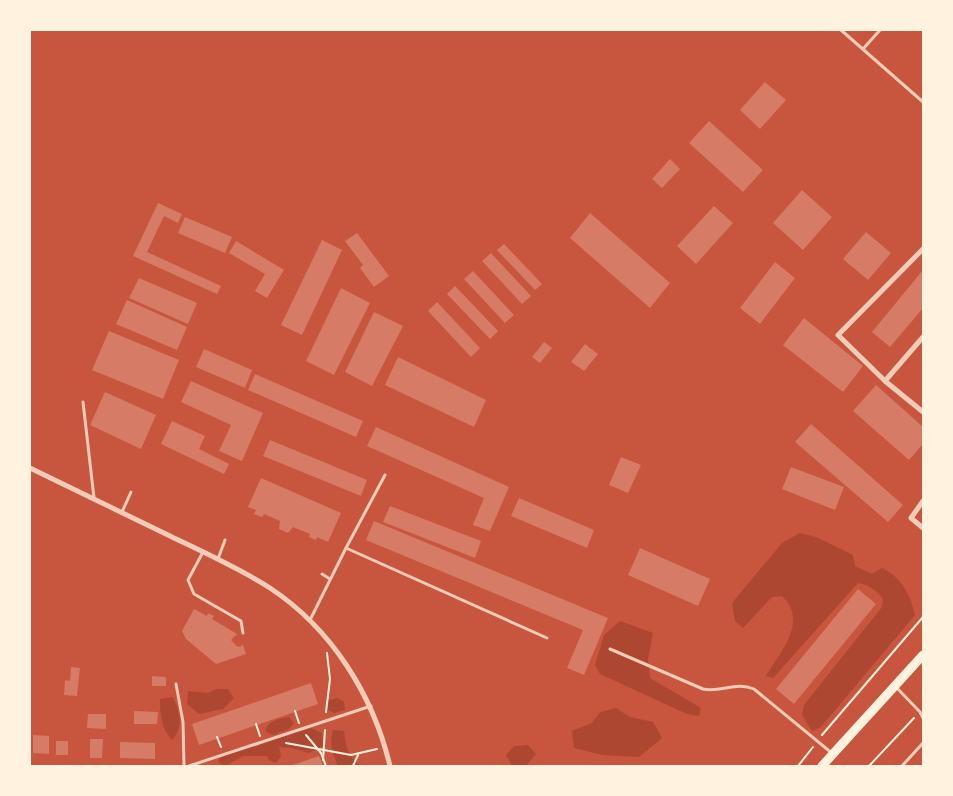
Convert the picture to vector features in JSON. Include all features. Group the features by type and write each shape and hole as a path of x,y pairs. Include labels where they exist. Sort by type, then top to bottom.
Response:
{"main road":[{"path":"822,766 923,655"}],"street":[{"path":"923,249 838,335 885,381 923,412"},
{"path":"885,381 923,336"},
{"path":"30,468 218,559 270,588 310,621 346,664 371,706 390,766"},
{"path":"923,501 911,518 923,528"}],"lane":[{"path":"841,30 923,102"},
{"path":"863,49 880,30"},
{"path":"83,402 94,499"},
{"path":"310,621 346,548 385,476"},
{"path":"122,513 131,492"},
{"path":"218,559 225,540"},
{"path":"346,548 547,638"},
{"path":"203,552 188,580 194,594 241,622 243,633"},
{"path":"322,574 330,579"},
{"path":"610,649 702,689 715,690 742,685 754,688 833,754"},
{"path":"176,684 183,722 184,766"},
{"path":"895,686 920,712 923,718"},
{"path":"189,766 223,753 371,706"},
{"path":"902,766 923,743"}],"path":[{"path":"798,766 806,759 817,741 923,617"},
{"path":"323,760 326,698 330,679 325,638"},
{"path":"295,711 301,728 318,749 326,766"},
{"path":"869,766 920,712"},
{"path":"256,724 262,741"},
{"path":"217,737 223,753"},
{"path":"284,742 352,755 385,746"},
{"path":"353,766 359,753"}],"shaded area":[{"path":"800,533 816,537 853,555 855,566 872,574 882,568 889,572 904,587 911,600 915,615 821,727 812,731 802,715 804,705 882,607 883,599 872,588 858,583 773,678 766,676 789,637 793,616 790,606 782,596 772,597 743,628 735,621 732,603 782,543"},
{"path":"620,621 653,633 648,659 650,678 701,708 699,716 687,714 600,674 595,665 604,635"},
{"path":"217,689 228,689 234,698 223,709 199,714 187,704 188,691 208,693"},
{"path":"173,697 180,719 178,730 172,740 165,731 162,721 160,699"},
{"path":"338,698 344,702 345,710 334,713 325,709 328,700"},
{"path":"616,708 630,717 653,722 662,738 639,757 602,755 574,748 572,731 592,723 600,712"},
{"path":"289,717 294,723 289,729 273,735 265,731 271,722"},
{"path":"311,728 322,733 323,746 309,753 292,748 279,747 281,756 276,763 269,760 267,756 243,756 225,766 218,762 220,757 237,749 258,746 265,740"},
{"path":"333,730 344,731 348,750 352,758 360,766 338,766 332,748"},
{"path":"528,745 536,754 526,766 512,766 506,755 514,746"}],"building":[{"path":"765,82 786,100 760,129 740,110"},
{"path":"709,121 763,170 743,192 689,143"},
{"path":"670,159 680,169 662,188 652,179"},
{"path":"802,190 832,217 803,250 773,223"},
{"path":"158,203 182,214 178,223 164,216 147,252 221,286 217,294 133,256"},
{"path":"714,206 733,223 696,264 677,246"},
{"path":"590,213 670,283 650,308 570,238"},
{"path":"185,217 232,237 225,253 178,233"},
{"path":"866,232 891,253 868,280 843,259"},
{"path":"357,233 389,276 374,287 360,268 363,265 345,241"},
{"path":"322,240 342,250 302,335 281,325"},
{"path":"236,241 284,270 267,298 255,291 265,274 229,253"},
{"path":"504,244 542,284 535,290 497,250"},
{"path":"491,253 531,296 522,304 482,261"},
{"path":"775,262 795,278 760,324 740,308"},
{"path":"923,270 923,308 890,347 872,332"},
{"path":"473,271 514,315 505,323 464,279"},
{"path":"139,278 197,303 188,324 129,298"},
{"path":"455,286 498,331 490,339 447,294"},
{"path":"341,288 370,303 334,375 306,361"},
{"path":"127,300 187,327 177,350 116,324"},
{"path":"437,302 480,348 471,357 428,311"},
{"path":"374,312 403,326 372,386 345,372"},
{"path":"804,318 863,366 843,392 783,345"},
{"path":"109,331 179,360 163,399 92,370"},
{"path":"544,342 552,348 540,363 532,357"},
{"path":"585,344 598,354 584,371 571,362"},
{"path":"204,349 252,370 245,388 196,367"},
{"path":"398,357 486,400 474,427 385,385"},
{"path":"255,374 363,421 356,437 248,390"},
{"path":"191,381 263,413 242,461 219,451 231,425 181,402"},
{"path":"876,385 923,427 923,444 909,460 853,411"},
{"path":"105,392 156,415 141,449 90,425"},
{"path":"172,421 205,436 199,449 229,464 224,474 161,444"},
{"path":"811,424 903,505 888,522 795,442"},
{"path":"376,427 509,487 490,531 473,525 484,498 367,446"},
{"path":"270,440 367,480 361,496 263,456"},
{"path":"621,457 641,465 628,493 609,485"},
{"path":"791,467 844,487 835,510 782,489"},
{"path":"261,478 341,513 328,542 317,537 316,540 309,537 310,534 293,527 288,533 279,529 280,521 264,514 262,517 254,514 256,510 248,507"},
{"path":"519,498 594,530 587,548 511,516"},
{"path":"390,506 481,541 475,558 383,522"},
{"path":"374,521 608,618 584,675 567,668 583,630 366,540"},
{"path":"640,548 710,579 698,606 628,575"},
{"path":"858,589 876,604 794,704 776,689"},
{"path":"194,609 207,616 208,613 214,616 212,619 237,634 231,640 238,647 243,645 246,654 216,664 186,639 182,631"},
{"path":"71,667 80,668 77,696 64,695 65,680 70,681"},
{"path":"152,676 166,677 166,686 152,686"},
{"path":"311,683 318,704 199,745 192,724"},
{"path":"134,711 158,712 157,724 134,724"},
{"path":"88,714 106,714 106,729 87,728"},
{"path":"33,735 49,736 49,754 33,753"},
{"path":"90,739 103,739 102,758 90,758"},
{"path":"56,741 68,741 68,755 56,755"},
{"path":"120,742 155,743 155,759 120,758"},
{"path":"319,756 323,766 290,766"}]}
